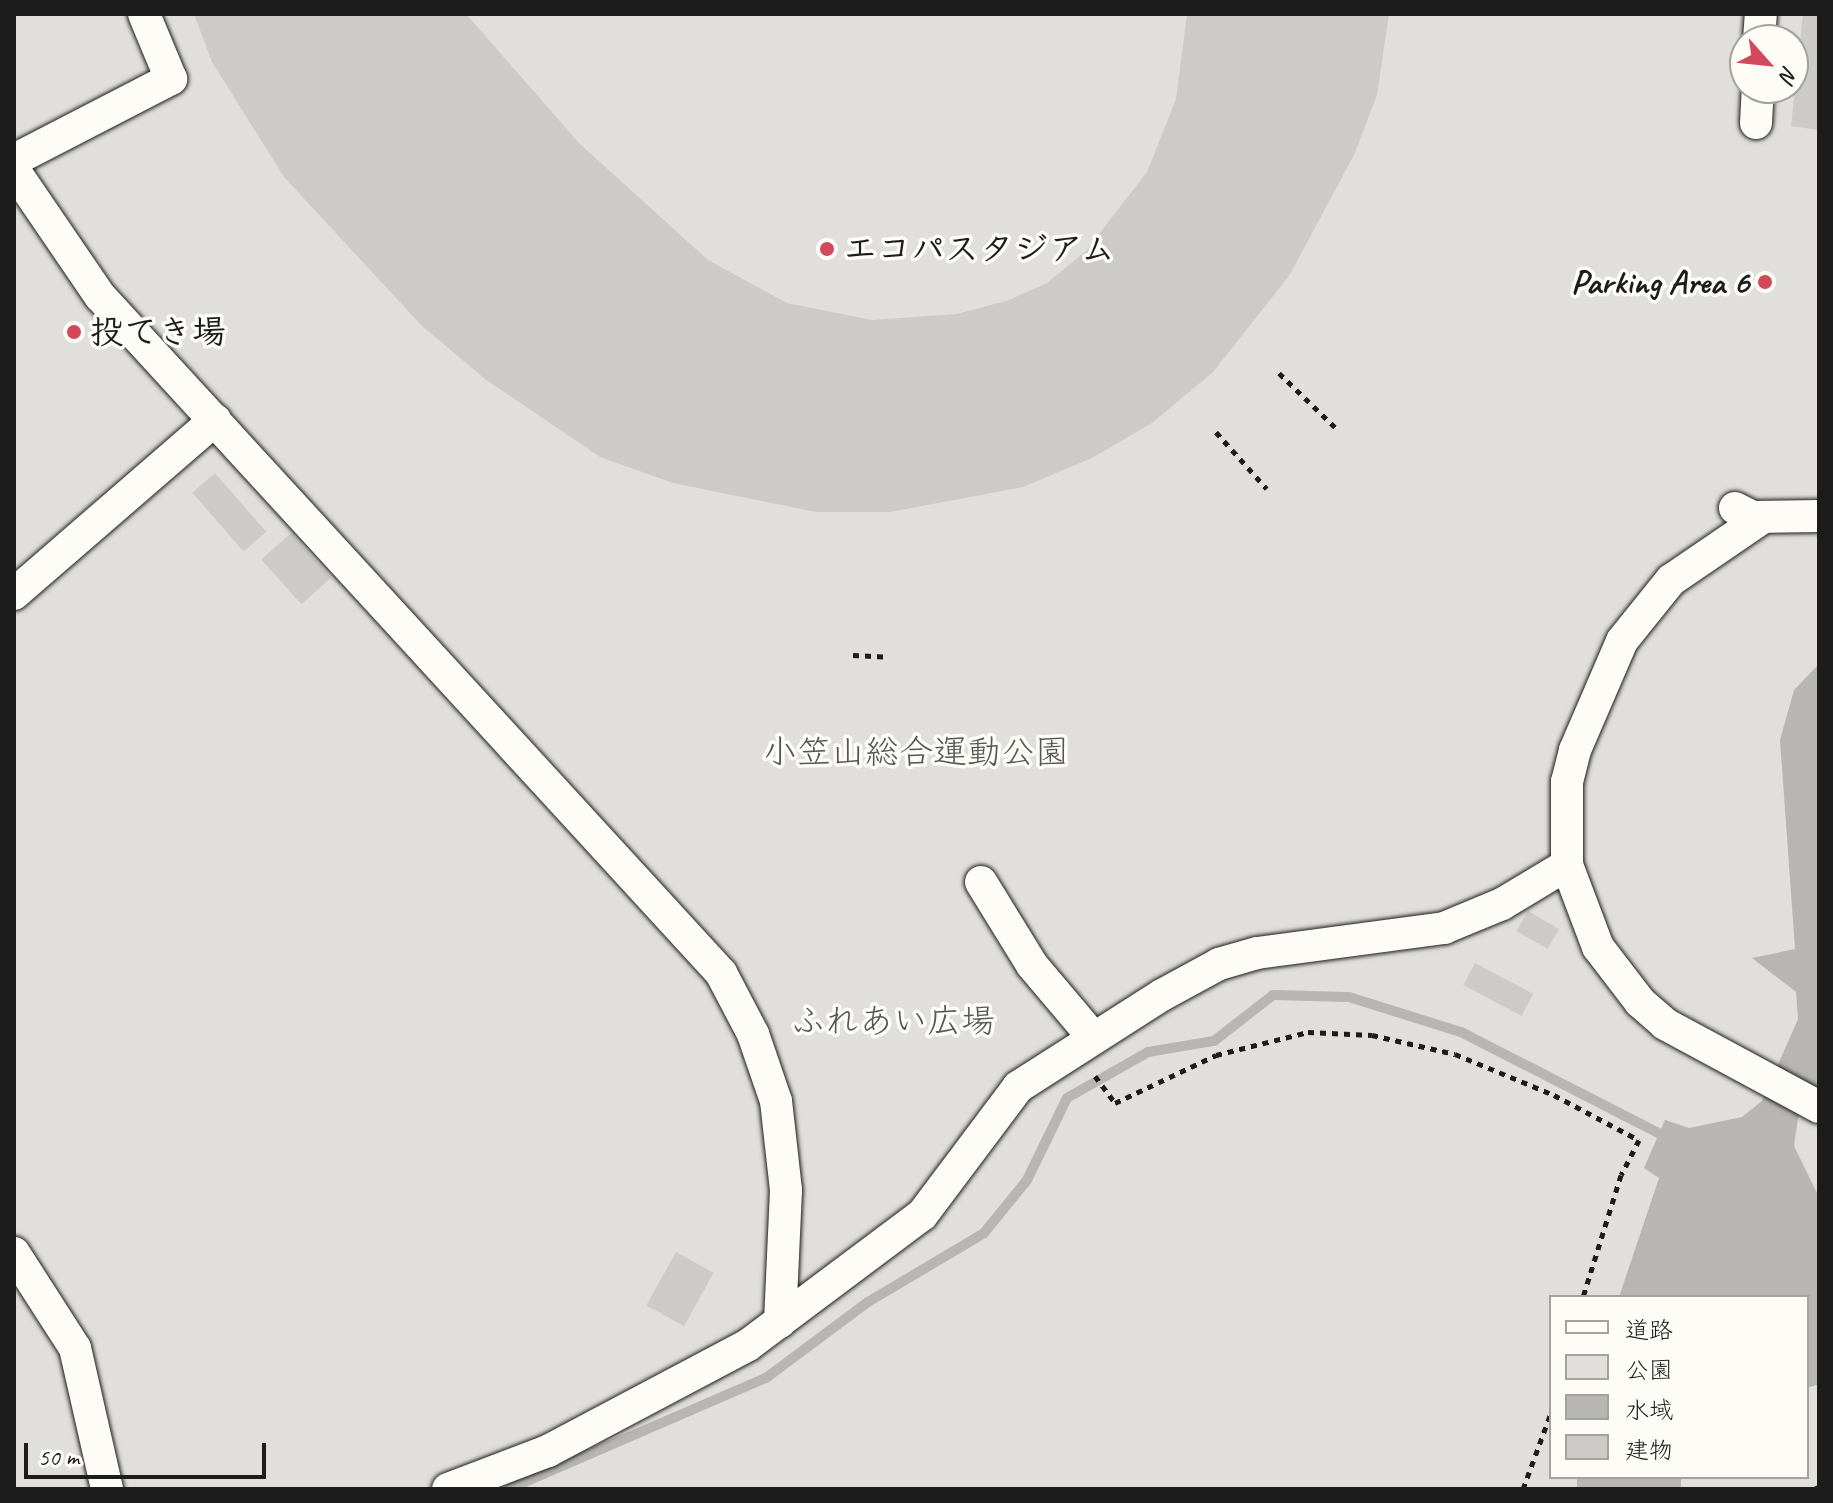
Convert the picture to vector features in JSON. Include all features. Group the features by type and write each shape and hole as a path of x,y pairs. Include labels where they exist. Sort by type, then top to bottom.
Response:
{"street":[{"path":"14,160 171,79 144,14"},
{"path":"1756,123 1757,104"},
{"path":"14,170 100,296 721,973 753,1034 776,1101 786,1190 780,1322"},
{"path":"14,594 215,420"},
{"path":"1819,516 1748,513 1671,580 1622,641 1572,760 1567,865 1586,921 1620,981 1665,1024 1819,1107"},
{"path":"448,1489 548,1451 780,1322 922,1215 1001,1105 1092,1036 1219,964 1293,945 1375,941 1444,928 1502,904 1567,865"},
{"path":"981,882 1032,965 1092,1036"},
{"path":"14,1253 75,1348 107,1489"}],"path":[{"path":"1279,373 1335,427"},
{"path":"1216,432 1267,489"},
{"path":"853,655 888,657"},
{"path":"1065,1054 1099,1079 1115,1103 1216,1055 1308,1032 1372,1035 1455,1054 1554,1095 1639,1140 1621,1175 1584,1295"},
{"path":"1523,1489 1549,1418"}],"green space":[{"name":"小笠山総合運動公園","path":"14,14 1819,14 1819,1489 14,1489"}],"water":[{"path":"1819,664 1819,1081 1798,1118 1794,1146 1819,1197 1819,1384 1809,1387 1809,1295 1620,1295 1659,1178 1644,1168 1665,1120 1689,1128 1742,1117 1762,1101 1798,1019 1796,992 1752,958 1795,949 1780,740 1794,690"},
{"path":"1577,1479 1681,1479 1681,1489 1577,1489"}],"building":[{"name":"エコパスタジアム","path":"194,14 466,14 580,144 708,260 787,303 872,320 957,314 1009,300 1047,283 1086,251 1147,172 1176,99 1187,14 1389,14 1377,95 1354,155 1289,276 1213,372 1152,423 1092,458 1023,487 890,512 816,512 673,483 600,457 485,379 422,326 284,177 212,62"},
{"path":"1803,14 1819,14 1819,130 1791,126 1793,104 1809,104 1809,24 1802,24"},
{"path":"215,473 266,532 244,552 192,493"},
{"path":"291,533 331,578 301,604 261,560"},
{"path":"1528,911 1559,929 1548,949 1516,931"},
{"path":"1475,963 1533,994 1522,1016 1463,985"},
{"path":"676,1252 714,1273 684,1326 646,1305"}],"waterway":[{"path":"509,1489 766,1378 868,1302 984,1233 1027,1180 1067,1098 1148,1052 1214,1041 1273,995 1349,997 1461,1032 1662,1135"}],"place":[{"name":"エコパスタジアム","path":"827,249"},
{"name":"Parking Area 6","path":"1765,282"},
{"name":"投てき場","path":"74,332"}],"park label":[{"name":"ふれあい広場","path":"893,1021"}]}
